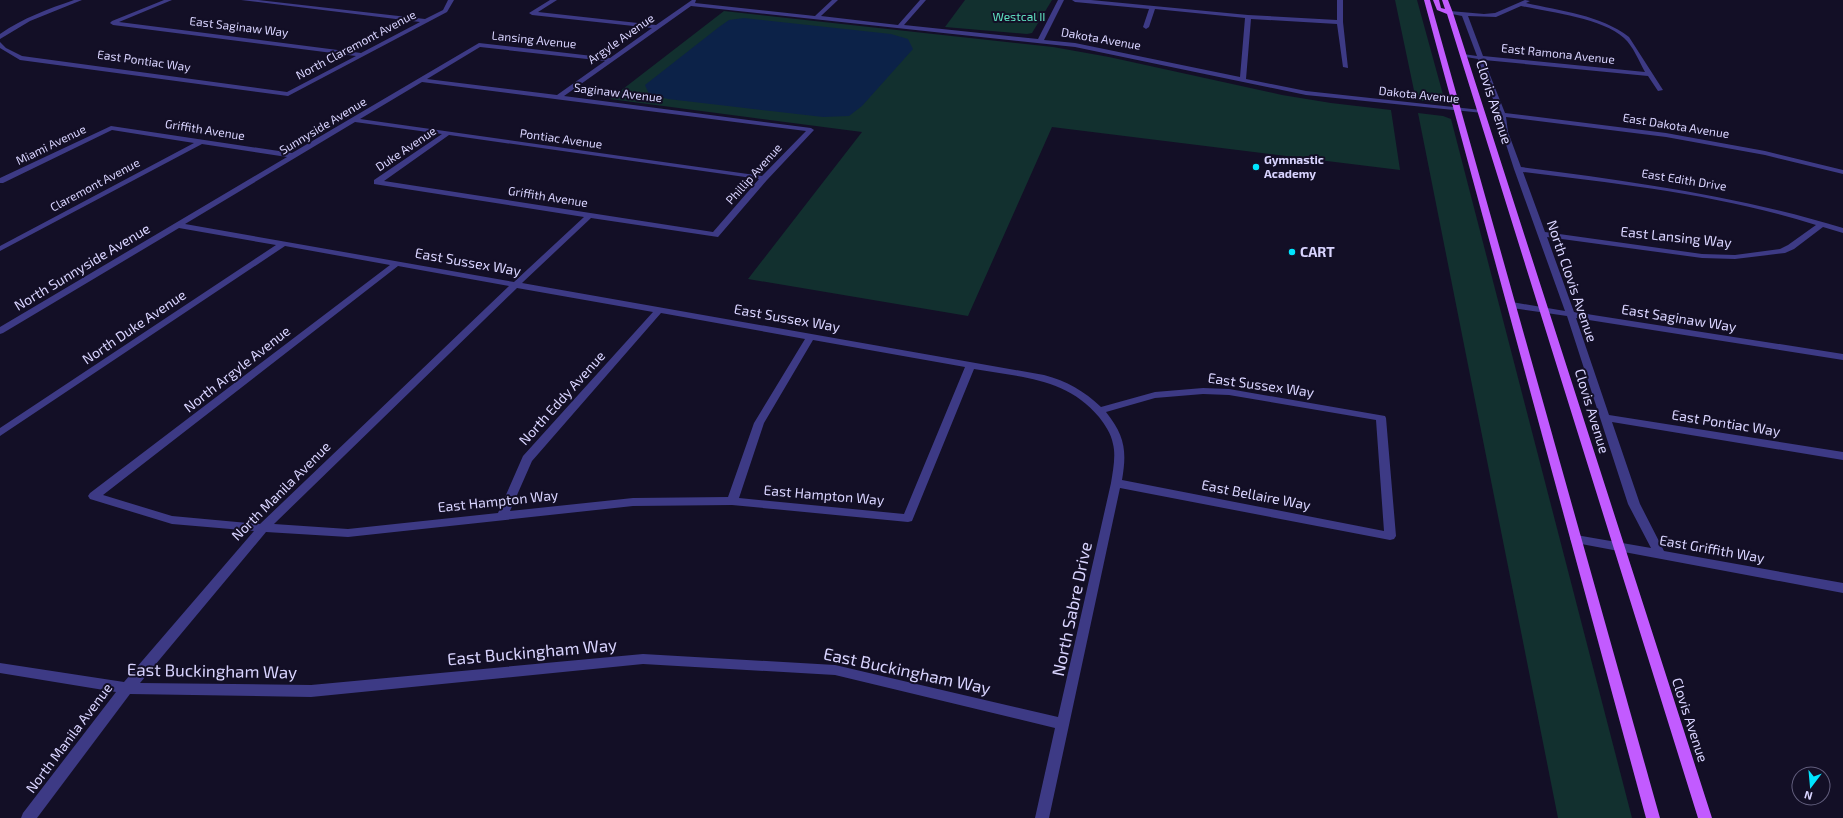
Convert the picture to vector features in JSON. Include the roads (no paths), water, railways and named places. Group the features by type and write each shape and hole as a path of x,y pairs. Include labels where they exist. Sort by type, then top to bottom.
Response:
{"main road":[{"path":"1427,0 1653,818"},
{"path":"1436,0 1439,9 1450,13"},
{"name":"Clovis Avenue","path":"1445,0 1704,818"}],"street":[{"path":"0,38 12,27 38,15 79,0"},
{"name":"East Saginaw Way","path":"169,0 112,23 362,55"},
{"path":"244,0 427,21"},
{"name":"North Claremont Avenue","path":"288,94 445,11 451,0"},
{"path":"554,0 532,13 656,27"},
{"name":"Argyle Avenue","path":"559,97 696,0"},
{"path":"817,17 835,0"},
{"path":"900,26 923,0"},
{"path":"1041,40 1061,0"},
{"path":"1075,0 1152,9 1248,17 1340,22"},
{"path":"1340,0 1340,22 1346,67"},
{"path":"1450,13 1496,15 1529,0"},
{"name":"Dakota Avenue","path":"690,4 1041,40 1111,51 1306,93 1481,112"},
{"path":"1521,4 1597,23 1620,32 1627,38 1660,90"},
{"path":"1146,27 1152,9"},
{"name":"North Clovis Avenue","path":"1464,14 1479,58 1502,115 1505,132 1571,315 1634,504 1660,554"},
{"path":"1243,80 1248,17"},
{"name":"East Pontiac Way","path":"0,44 4,50 20,58 288,94"},
{"name":"Lansing Avenue","path":"479,46 610,60"},
{"name":"Sunnyside Avenue","path":"178,225 479,46"},
{"name":"East Ramona Avenue","path":"1463,56 1650,74"},
{"name":"Saginaw Avenue","path":"422,80 811,130"},
{"name":"East Dakota Avenue","path":"1502,115 1666,134 1765,153 1843,172"},
{"name":"Pontiac Avenue","path":"355,120 764,178"},
{"name":"Griffith Avenue","path":"111,128 295,156"},
{"name":"Miami Avenue","path":"0,181 111,128"},
{"name":"Phillip Avenue","path":"715,235 764,178 811,130"},
{"name":"Duke Avenue","path":"377,182 447,134"},
{"name":"Claremont Avenue","path":"0,248 201,142"},
{"name":"East Edith Drive","path":"1518,169 1696,193 1758,206 1843,231"},
{"name":"Griffith Avenue","path":"377,182 715,235"},
{"name":"North Manila Avenue","path":"28,818 127,688 262,528 589,216"},
{"name":"East Lansing Way","path":"1542,234 1702,256 1735,257 1782,251 1791,247 1823,224"},
{"name":"East Sussex Way","path":"178,225 1055,380 1069,386 1081,394 1099,411 1155,395 1203,391 1229,392 1381,418 1390,536"},
{"name":"North Sunnyside Avenue","path":"0,331 178,225"},
{"name":"North Duke Avenue","path":"0,433 283,244"},
{"name":"North Argyle Avenue","path":"94,496 396,264"},
{"name":"East Saginaw Way","path":"1512,306 1843,357"},
{"name":"North Eddy Avenue","path":"502,516 527,459 659,310"},
{"path":"732,501 759,423 810,337"},
{"name":"East Hampton Way","path":"94,496 172,520 262,528 348,533 633,502 732,501 908,518 971,365"},
{"name":"North Sabre Drive","path":"1042,818 1064,724 1116,483 1121,453 1118,440 1111,425 1099,411"},
{"name":"East Pontiac Way","path":"1604,417 1843,456"},
{"name":"East Bellaire Way","path":"1116,483 1390,536"},
{"name":"East Griffith Way","path":"1576,539 1843,588"},
{"name":"East Buckingham Way","path":"0,668 127,688 311,691 643,659 835,670 1064,724"}],"water":[{"path":"744,18 891,34 908,39 913,49 862,106 849,116 823,117 668,99 649,94 645,85 729,20"}],"place":[{"name":"Gymnastic Academy","path":"1256,167"},
{"name":"CART","path":"1292,252"}],"park label":[{"name":"Westcal II","path":"1019,17"}]}
